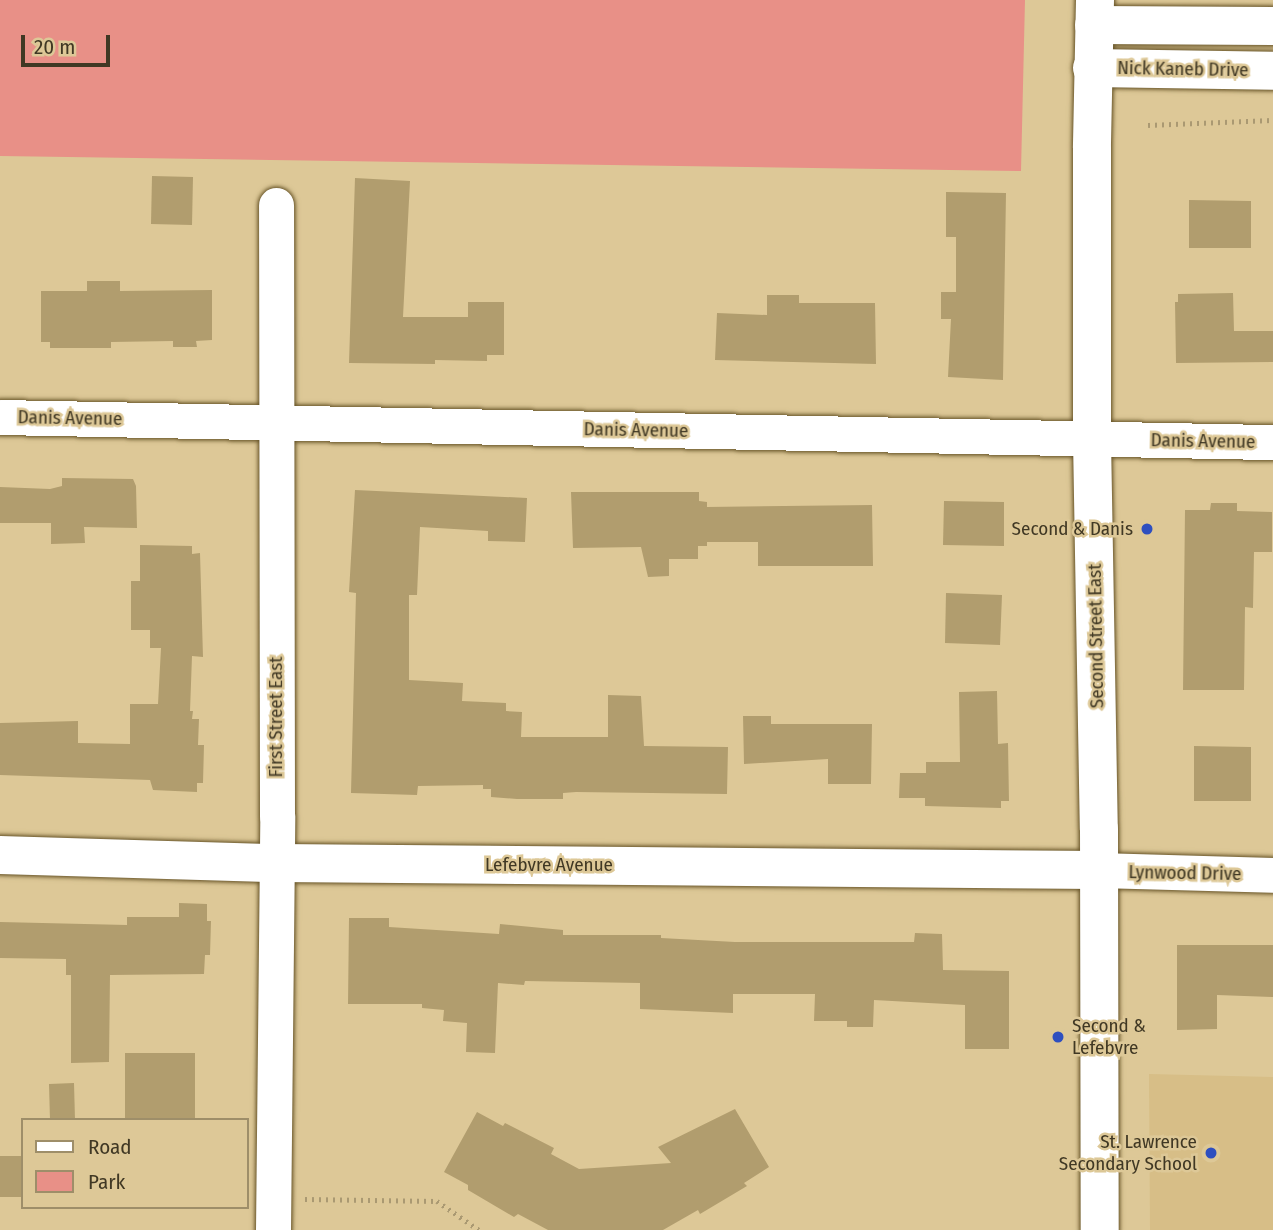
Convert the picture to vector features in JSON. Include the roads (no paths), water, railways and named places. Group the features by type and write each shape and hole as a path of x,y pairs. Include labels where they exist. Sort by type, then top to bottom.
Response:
{"street":[{"path":"1094,13 1273,26"},
{"name":"Second Street East","path":"1094,13 1092,439 1100,1230"},
{"name":"Nick Kaneb Drive","path":"1092,68 1273,71"},
{"name":"First Street East","path":"273,1214 276,205"},
{"name":"Danis Avenue","path":"0,417 1273,442"},
{"name":"Lefebvre Avenue","path":"0,855 276,863 1098,870"},
{"name":"Lynwood Drive","path":"1098,870 1273,875"}],"place":[{"name":"Second & Danis","path":"1147,529"},
{"name":"Second & Lefebvre","path":"1058,1037"},
{"name":"St. Lawrence Secondary School","path":"1211,1153"}]}
